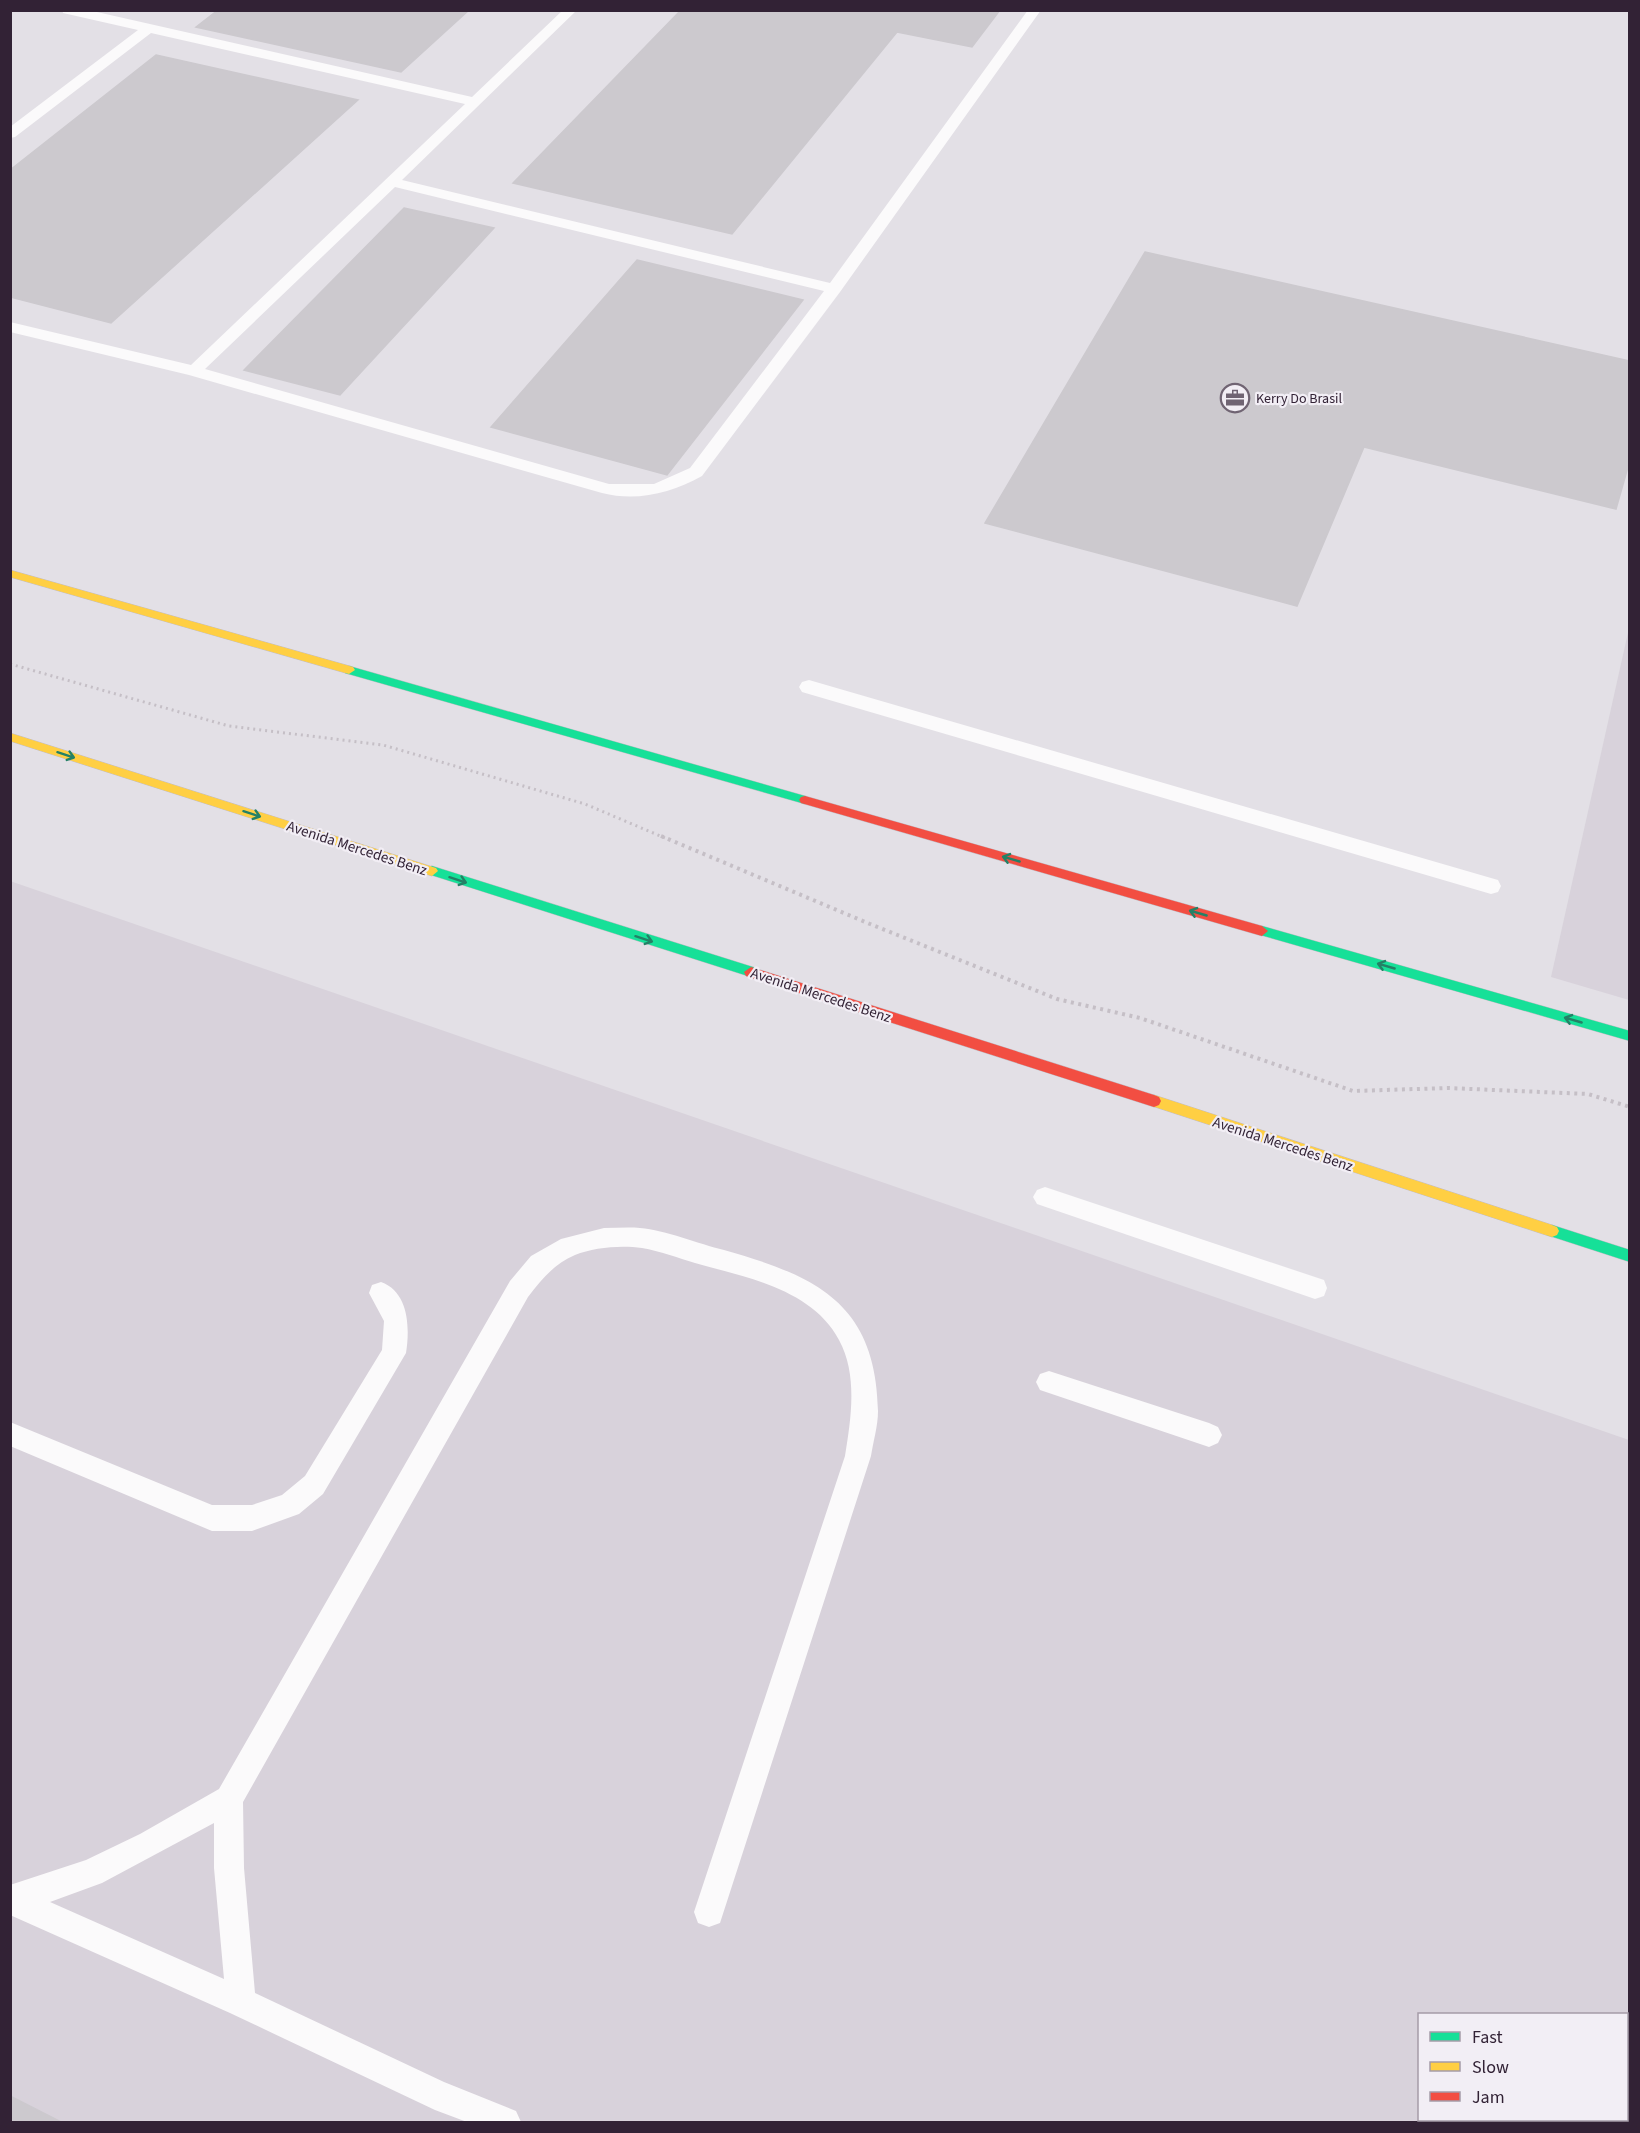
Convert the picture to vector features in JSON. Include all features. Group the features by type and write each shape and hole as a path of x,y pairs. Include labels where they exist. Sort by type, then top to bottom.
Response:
{"main road":[{"path":"10,573 1629,1036"},
{"name":"Avenida Mercedes Benz","path":"10,737 972,1042 1629,1256"}],"lane":[{"path":"68,10 477,102"},
{"path":"194,371 571,10"},
{"path":"10,327 194,371 608,489 646,492 671,486 696,472 834,289 1035,10"},
{"path":"10,134 147,29"},
{"path":"393,182 834,289"},
{"path":"808,687 1491,886"},
{"path":"1045,1197 1315,1288"},
{"path":"241,2002 229,1868 229,1799 519,1289 540,1263 570,1246 604,1238 642,1238 766,1273 802,1289 828,1307 850,1335 862,1373 865,1413 858,1456 709,1912"},
{"path":"10,1434 212,1518 252,1518 290,1505 314,1485 394,1353 398,1332 395,1310 381,1293"},
{"path":"1049,1382 1209,1435"},
{"path":"11,1900 92,1873 150,1845 229,1799"},
{"path":"11,1900 241,2002 435,2094 505,2122"}],"path":[{"path":"10,664 229,726 383,745 585,804 859,920 1057,999 1140,1018 1353,1091 1448,1088 1588,1094 1629,1107"}],"shaded area":[{"path":"1629,628 1629,1000 1551,977"},
{"path":"10,881 1629,1440 1629,2122 11,2122"}],"building":[{"path":"218,10 469,10 401,72 196,27"},
{"path":"681,10 1000,10 972,47 897,32 732,234 513,183"},
{"path":"156,55 358,100 111,323 10,297 10,170"},
{"path":"404,208 494,228 340,395 244,370"},
{"path":"1145,252 1630,361 1630,460 1616,509 1364,447 1297,606 985,523"},
{"path":"637,260 803,300 667,475 491,427"},
{"path":"10,2096 61,2122 10,2122"}],"traffic: fast":[{"path":"349,670 805,800"},
{"path":"432,871 751,972"},
{"path":"1262,931 1630,1036"},
{"path":"1552,1231 1630,1256"}],"traffic: slow":[{"path":"10,573 349,670"},
{"path":"10,737 432,871"},
{"path":"1154,1101 1552,1231"}],"traffic: jam":[{"path":"805,800 1262,931"},
{"path":"751,972 1154,1101"}],"place":[{"name":"Kerry Do Brasil","path":"1235,398"}]}
